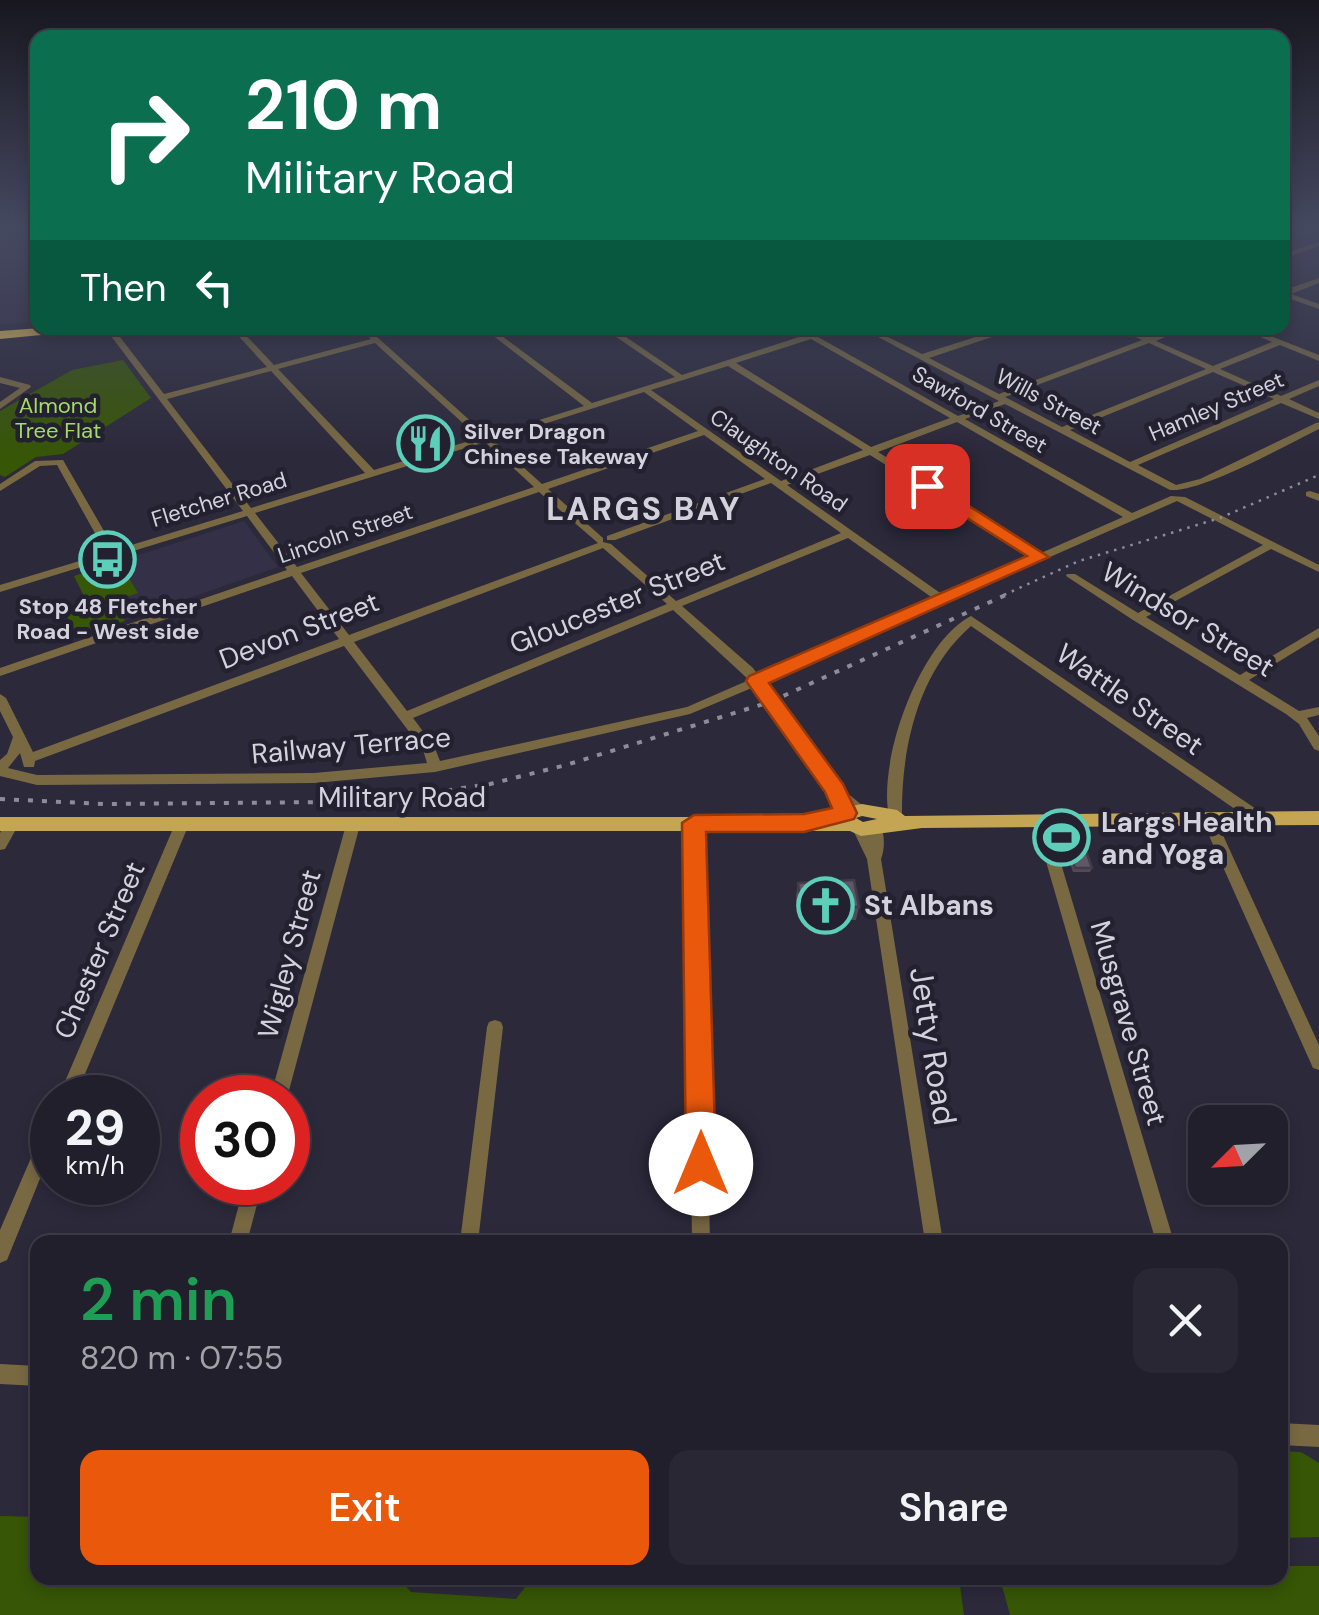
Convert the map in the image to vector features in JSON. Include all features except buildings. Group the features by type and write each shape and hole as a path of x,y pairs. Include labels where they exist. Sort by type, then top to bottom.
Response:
{"highway":[{"path":"0,331 30,326"},
{"path":"0,331 30,330"}],"main road":[{"name":"Military Road","path":"6,824 1319,818"}],"street":[{"path":"114,335 430,750 434,768"},
{"path":"242,335 371,472"},
{"name":"Jetty Road","path":"374,335 740,662 835,790 864,820 877,851 874,859 933,1235"},
{"path":"496,335 590,405"},
{"name":"Fletcher Road","path":"0,589 814,335"},
{"name":"Wills Street","path":"883,335 1319,570"},
{"path":"924,357 989,335"},
{"path":"1137,335 1319,416"},
{"name":"Devon Street","path":"31,758 584,550 958,419 1163,335"},
{"path":"1262,335 1319,358"},
{"path":"619,336 679,376"},
{"name":"Sawford Street","path":"811,336 1129,516"},
{"path":"162,396 377,340"},
{"path":"1062,430 1280,342"},
{"path":"728,362 1040,557"},
{"path":"0,380 27,387 0,406"},
{"name":"Hamley Street","path":"1128,466 1319,383"},
{"name":"Claughton Road","path":"644,388 941,599"},
{"name":"Railway Terrace","path":"0,770 25,777 314,778 434,768 690,710 1040,557 1319,425"},
{"name":"Lincoln Street","path":"0,672 704,432"},
{"path":"0,488 38,463 55,460 62,464 112,554"},
{"name":"Gloucester Street","path":"404,718 850,534"},
{"path":"1137,618 1270,544"},
{"name":"Windsor Street","path":"1070,576 1297,716 1319,746"},
{"name":"Wattle Street","path":"864,820 899,756 911,708 955,630 972,620 1260,819"},
{"path":"1240,680 1319,632"},
{"path":"0,698 18,740 31,758 25,777"},
{"path":"1297,716 1319,711"},
{"path":"0,770 13,756 18,740"},
{"name":"Musgrave Street","path":"1041,820 1163,1235"},
{"path":"1209,820 1319,1063"},
{"path":"694,823 701,1235"},
{"path":"0,845 6,824"},
{"name":"Chester Street","path":"76,1075 182,824"},
{"name":"Wigley Street","path":"284,1075 352,825"},
{"path":"470,1235 495,1027"},
{"path":"0,1253 30,1181"},
{"path":"240,1235 248,1205"},
{"path":"0,1374 30,1376"},
{"path":"1288,1434 1319,1436"}],"shaded area":[{"path":"0,304 30,304 30,322 0,324"},
{"path":"244,521 278,567 77,637 64,610 87,602 74,576"}],"green space":[{"name":"Almond Tree Flat","path":"123,360 151,398 63,454 36,457 5,477 0,475 0,411 72,370"},
{"path":"119,562 138,593 114,601 125,621 77,637 64,610 87,602 74,576"},
{"path":"1288,1451 1301,1452 1319,1463 1319,1537 1288,1538"},
{"path":"0,1516 30,1517 30,1585 404,1585 411,1592 516,1599 527,1585 960,1585 964,1615 0,1615"},
{"path":"1288,1566 1319,1566 1319,1615 1010,1615 1002,1585 1288,1585"}],"railway":[{"path":"1004,595 1079,561 1220,518 1319,475"},
{"path":"0,799 104,804 328,802 410,796 490,784 566,765 770,702 1010,593"}],"place":[{"name":"Silver Dragon Chinese Takeway","path":"425,444"},
{"name":"Stop 48 Fletcher Road - West side","path":"108,559"},
{"name":"Largs Health and Yoga","path":"1062,838"},
{"name":"St Albans","path":"825,905"}],"district":[{"name":"LARGS BAY","path":"644,509"}],"route":[{"path":"701,1164 694,823 804,823 846,813 835,790 756,681 1040,557 927,486"}]}
